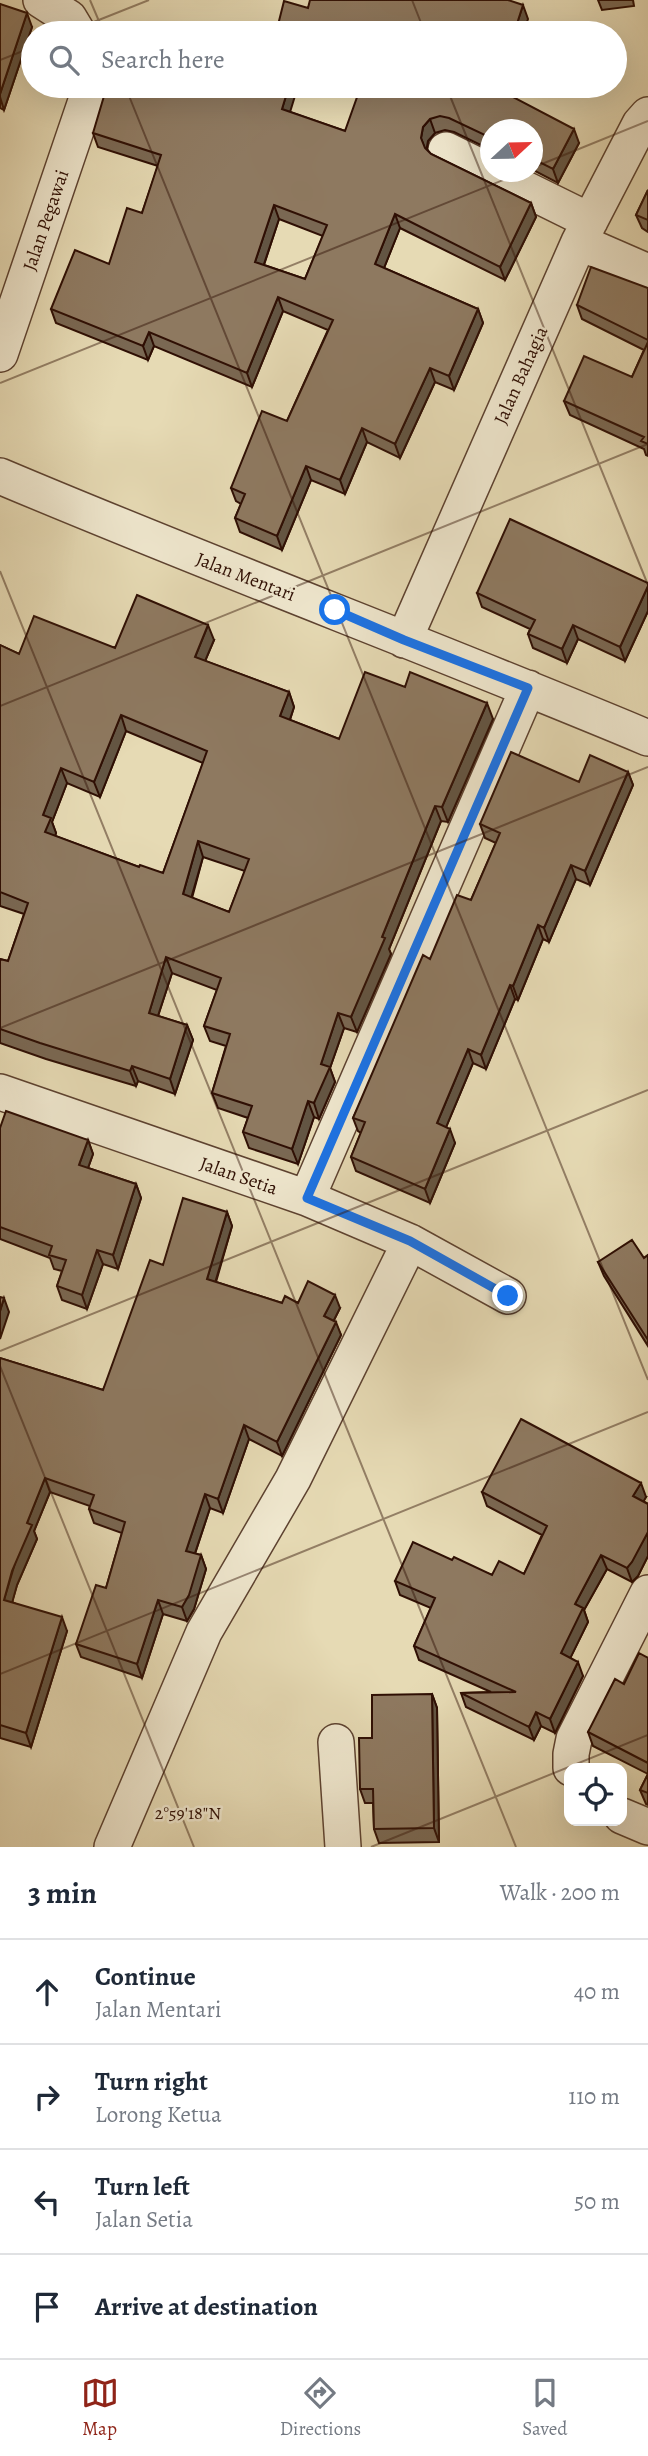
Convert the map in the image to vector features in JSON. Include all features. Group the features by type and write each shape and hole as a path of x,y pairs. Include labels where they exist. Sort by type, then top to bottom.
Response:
{"street":[{"path":"41,0 71,21"},
{"name":"Jalan Pegawai","path":"0,354 85,98"},
{"name":"Jalan Bahagia","path":"404,640 584,231 640,124 648,115"},
{"path":"446,150 648,271"},
{"name":"Jalan Mentari","path":"0,476 146,538 335,610 648,738"},
{"path":"307,1198 528,688"},
{"name":"Jalan Setia","path":"0,1092 307,1198 410,1241 508,1296"},
{"path":"113,1847 204,1632 293,1479 410,1241"},
{"path":"571,1763 575,1739 648,1593"},
{"path":"336,1742 343,1847"},
{"path":"627,1818 648,1827"}],"building":[{"path":"310,0 508,0 523,5 518,21 279,21 284,1 308,8"},
{"path":"0,4 27,13 24,21 21,21 21,31 0,94"},
{"path":"103,98 285,98 282,109 345,131 357,98 515,98 574,129 553,169 543,164 543,119 480,119 480,133 440,116 430,119 423,127 421,138 431,154 480,178 480,182 488,182 531,203 500,267 395,214 375,264 478,309 449,376 430,368 395,444 362,428 340,480 306,466 277,536 235,518 245,494 231,488 262,411 287,421 333,320 278,297 247,373 149,332 143,346 51,309 75,250 109,264 127,208 142,213 161,155 93,133","holes":["274,205 327,225 305,279 255,262"]},
{"path":"648,190 648,220 636,215"},
{"path":"591,267 648,288 648,340 577,305"},
{"path":"648,342 648,444 641,441 644,437 564,401 584,356 632,377"},
{"path":"510,519 648,583 620,647 573,625 562,649 528,634 535,620 477,593"},
{"path":"137,595 208,625 195,657 289,692 280,716 339,739 365,672 405,687 410,672 487,703 442,807 435,806 382,937 385,938 351,1017 338,1013 321,1064 330,1067 314,1103 308,1101 292,1149 243,1132 252,1106 212,1093 230,1034 204,1026 221,978 166,957 149,1013 187,1025 170,1079 132,1066 130,1071 0,1029 0,959 8,961 28,903 0,892 0,645 19,654 34,616 115,648","holes":["121,715 207,751 163,873 140,865 139,867 45,832 51,818 43,815 61,768 94,782","198,841 249,859 229,912 183,894"]},
{"path":"511,752 579,782 590,755 628,772 585,871 571,865 544,928 538,925 481,1055 468,1049 437,1123 450,1129 425,1189 351,1157 365,1122 353,1118 423,955 430,959 457,895 471,900 500,833 480,824"},
{"path":"6,1111 88,1140 79,1165 136,1184 113,1255 97,1250 82,1295 57,1286 66,1260 49,1255 52,1246 0,1227 0,1128"},
{"path":"183,1198 227,1212 207,1279 282,1303 285,1296 298,1303 308,1281 335,1295 324,1316 336,1322 277,1442 244,1425 218,1499 205,1494 186,1551 201,1555 189,1595 182,1607 158,1600 137,1664 76,1644 96,1585 106,1588 125,1522 89,1509 94,1495 45,1478 27,1523 32,1525 12,1571 4,1600 62,1617 26,1733 0,1725 0,1358 103,1390 150,1260 163,1265"},
{"path":"632,1240 644,1258 648,1255 648,1340 598,1262"},
{"path":"521,1419 641,1483 633,1496 648,1504 648,1532 627,1568 601,1555 575,1604 583,1608 561,1653 578,1662 550,1719 536,1712 529,1727 461,1693 516,1692 414,1646 435,1598 395,1581 413,1542 492,1575 499,1561 524,1574 547,1526 482,1492"},
{"path":"639,1653 648,1658 648,1763 588,1732 615,1679 624,1684"},
{"path":"432,1694 434,1828 374,1829 373,1789 360,1789 359,1738 372,1738 372,1695"},
{"path":"648,1774 648,1793 640,1790"}],"route":[{"path":"335,610 528,688 307,1198 410,1241 508,1296"}]}
